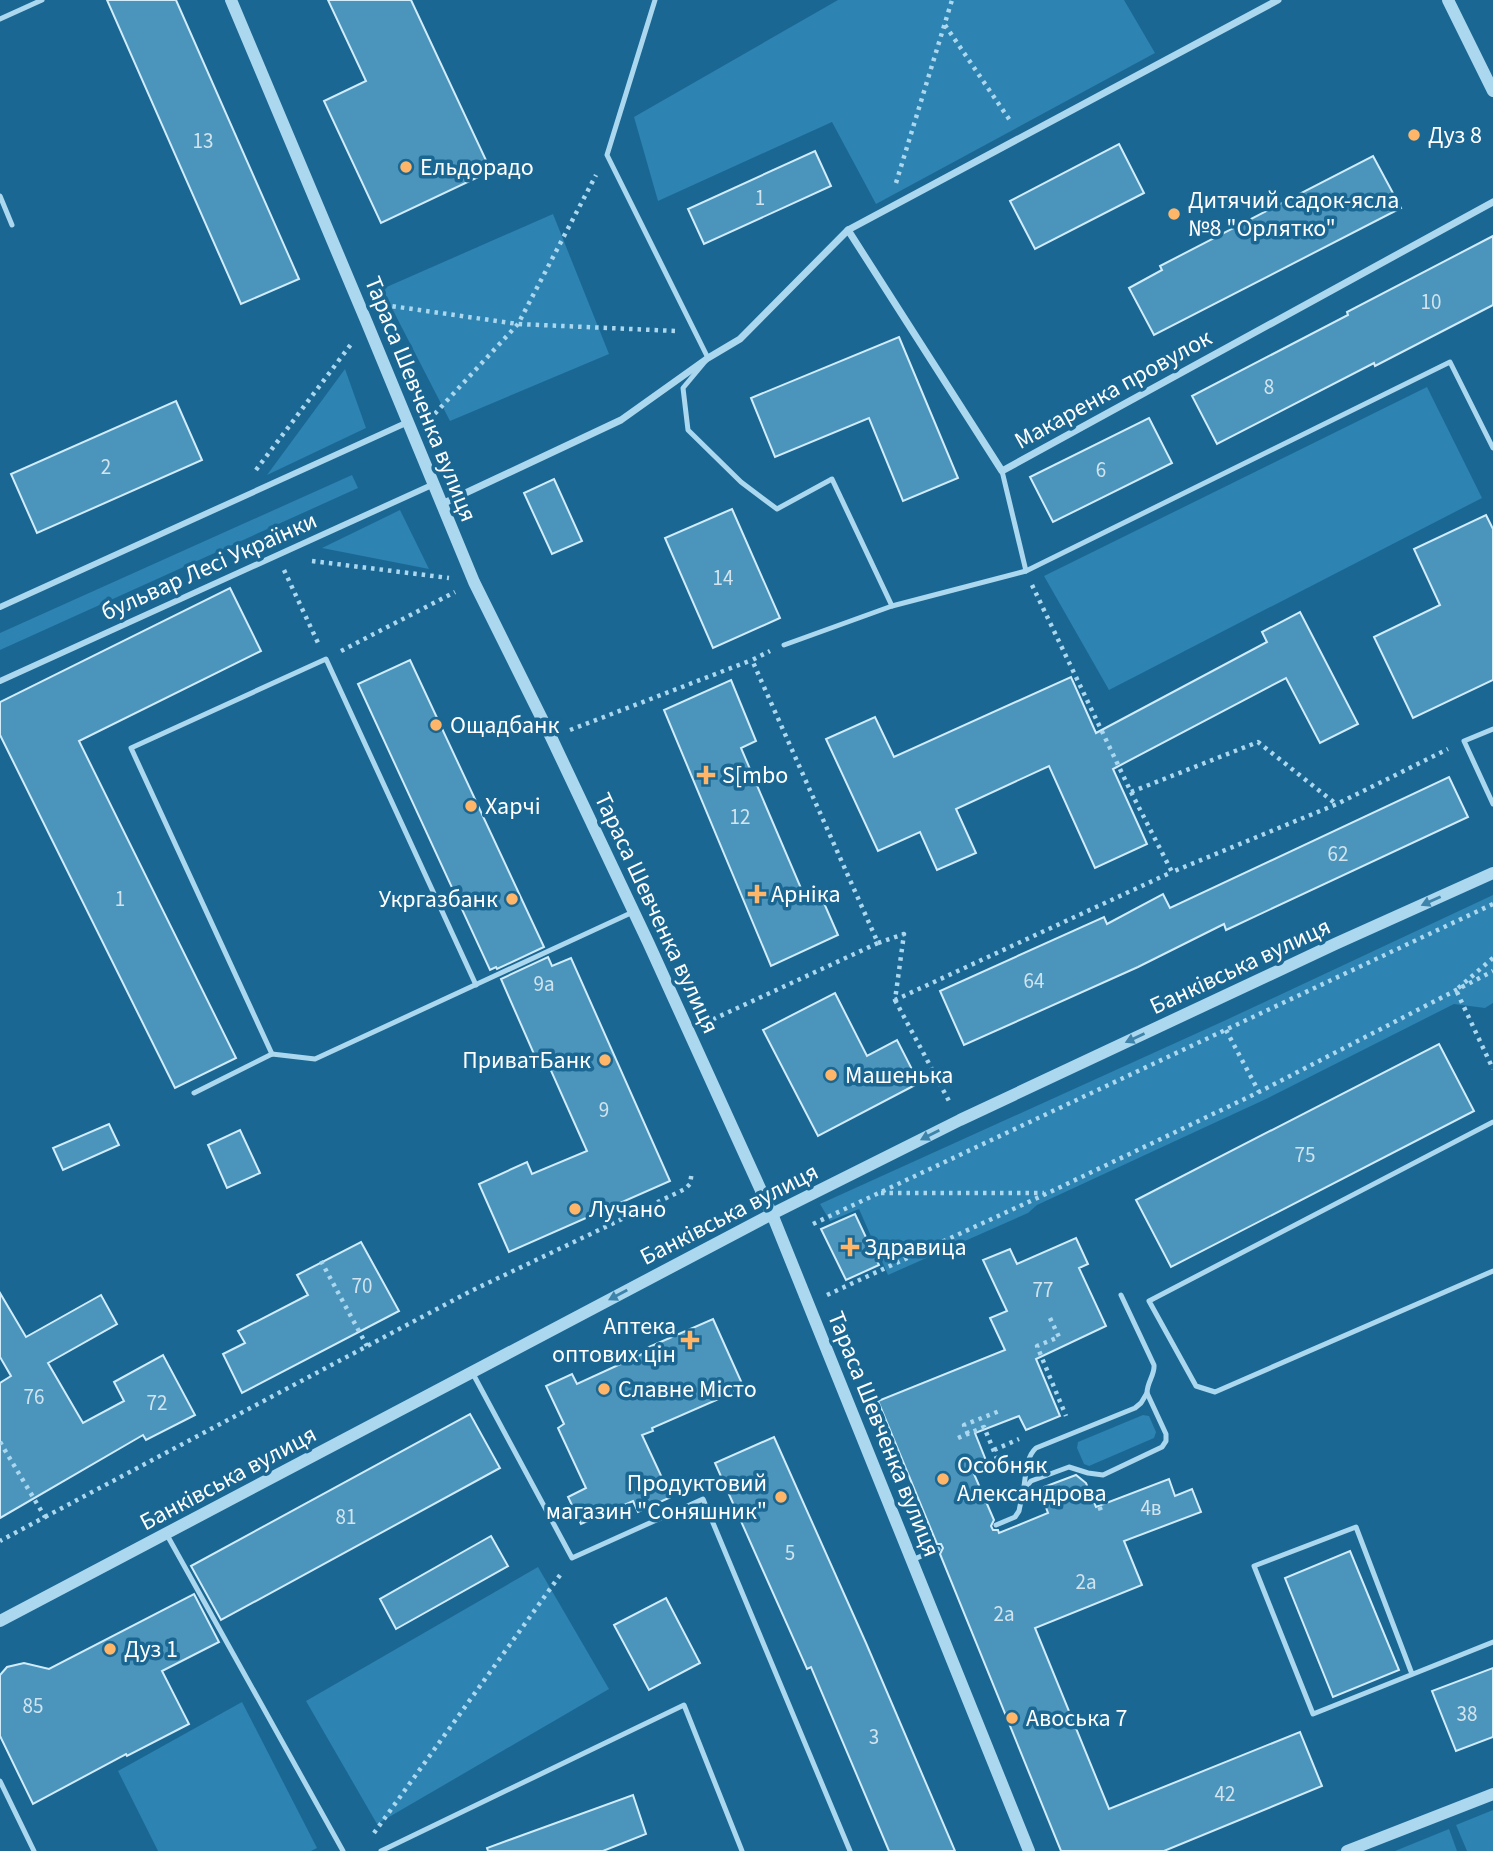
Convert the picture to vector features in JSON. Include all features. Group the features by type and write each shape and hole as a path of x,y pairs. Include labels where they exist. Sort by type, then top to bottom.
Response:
{"street":[{"name":"Тараса Шевченка вулиця","path":"231,0 474,582 551,737 772,1214 1029,1851"},
{"path":"442,504 621,420 708,358 740,339 848,230 1278,0"},
{"path":"1448,0 1493,92"},
{"name":"Макаренка провулок","path":"848,230 1002,471 1493,202"},
{"name":"бульвар Лесі Українки","path":"0,607 408,422"},
{"name":"бульвар Лесі Українки","path":"0,681 434,484"},
{"name":"Банківська вулиця","path":"0,1621 772,1214 960,1120 1493,873"},
{"path":"1347,1851 1493,1794"}],"lane":[{"path":"0,19 42,0"},
{"path":"654,0 607,155 708,358 683,388 688,430 741,482 776,509 832,479 892,606"},
{"path":"0,196 12,225"},
{"path":"784,645 892,606 1026,572 1450,362 1493,448"},
{"path":"1002,471 1026,572"},
{"path":"272,1054 131,748 326,659 476,985"},
{"path":"1493,729 1464,741 1493,804"},
{"path":"194,1093 272,1054 315,1059 633,912"},
{"path":"1493,1122 1149,1301 1196,1386 1215,1392 1493,1271"},
{"path":"1023,1491 1031,1481 1069,1467 1102,1475 1162,1447 1166,1441 1167,1434 1147,1393 1147,1386 1155,1370 1154,1365 1121,1295"},
{"path":"472,1372 572,1558 703,1499 850,1851"},
{"path":"996,1525 1015,1517 1019,1511 1032,1451 1135,1408 1147,1393"},
{"path":"1412,1674 1356,1527 1254,1566 1313,1714 1493,1642"},
{"path":"167,1535 343,1851"},
{"path":"912,1560 939,1549"},
{"path":"381,1851 684,1705 742,1851"},
{"path":"0,1781 34,1851"}],"path":[{"path":"888,208 952,0"},
{"path":"945,25 1021,137"},
{"path":"414,436 518,324 607,155"},
{"path":"359,302 518,324 695,332"},
{"path":"253,473 368,323"},
{"path":"277,556 474,582"},
{"path":"277,556 326,659 474,582"},
{"path":"1026,572 1172,872"},
{"path":"551,737 752,660 784,645"},
{"path":"752,660 878,943"},
{"path":"895,1000 1172,872 1337,804 1464,741"},
{"path":"1131,792 1258,742 1337,804"},
{"path":"813,1224 1493,904"},
{"path":"689,1031 878,943 904,934 895,1000 960,1120"},
{"path":"1456,990 1493,958"},
{"path":"808,1303 1259,1092 1493,971"},
{"path":"1456,990 1493,1069"},
{"path":"1226,1030 1259,1092"},
{"path":"0,1541 469,1292 685,1189 690,1184 692,1171"},
{"path":"879,1193 1048,1193"},
{"path":"321,1261 367,1346"},
{"path":"1050,1318 1059,1337 1037,1346 1073,1433"},
{"path":"968,1434 964,1425 1002,1410"},
{"path":"958,1438 984,1427 1019,1511"},
{"path":"0,1442 45,1517"},
{"path":"369,1840 572,1558"}],"shaded area":[{"path":"838,0 1124,0 1155,53 876,204 832,122 658,201 634,117"},
{"path":"553,214 609,354 450,421 382,289"},
{"path":"345,369 366,428 267,475"},
{"path":"1427,387 1482,498 1109,690 1044,576"},
{"path":"352,475 358,488 0,650 0,633"},
{"path":"400,510 429,569 322,548"},
{"path":"1493,895 1493,1003 1485,1008 1454,1004 1266,1099 1037,1205 1028,1213 888,1275 859,1209 830,1221 820,1204 1226,1020"},
{"path":"1143,1415 1149,1416 1156,1432 1154,1438 1089,1466 1084,1464 1077,1448 1078,1442"},
{"path":"538,1567 609,1689 377,1824 306,1701"},
{"path":"242,1702 317,1848 311,1851 158,1851 118,1771"},
{"path":"1493,1810 1493,1851 1467,1851 1456,1825"},
{"path":"1449,1829 1457,1851 1395,1851"}],"building":[{"path":"107,0 176,0 299,279 241,304"},
{"path":"328,0 411,0 491,171 381,223 324,101 366,81"},
{"path":"1119,144 1144,193 1035,249 1010,201"},
{"path":"815,151 831,186 704,244 688,209"},
{"path":"1373,156 1401,208 1154,335 1129,288 1162,270 1160,266"},
{"path":"1493,236 1493,305 1217,444 1192,396"},
{"path":"899,337 958,478 903,501 869,418 775,457 751,398"},
{"path":"176,401 202,460 37,533 11,474"},
{"path":"1149,418 1172,463 1053,522 1030,477"},
{"path":"554,479 582,541 552,554 524,493"},
{"path":"732,509 780,618 713,648 665,538"},
{"path":"1486,515 1493,529 1493,680 1413,718 1374,637 1440,605 1414,549"},
{"path":"230,588 261,651 79,741 236,1058 175,1088 0,735 0,702"},
{"path":"1300,612 1358,724 1320,743 1286,678 1113,769 1147,844 1095,868 1049,766 956,809 976,853 937,870 920,832 878,851 826,739 875,717 894,757 1071,677 1096,733 1267,642 1262,632"},
{"path":"410,660 544,947 497,969 496,967 490,970 358,684"},
{"path":"731,680 756,741 741,748 803,893 817,887 838,935 771,966 664,710"},
{"path":"1449,777 1468,817 1226,930 1224,924 1138,967 964,1045 940,991 1104,917 1107,924 1163,894 1170,908"},
{"path":"548,957 552,966 571,958 670,1181 509,1252 479,1184 527,1162 532,1174 587,1151 549,1066 541,1070 501,979"},
{"path":"835,993 867,1056 897,1040 919,1083 818,1136 763,1030"},
{"path":"1439,1044 1474,1111 1171,1267 1136,1200"},
{"path":"109,1124 119,1145 63,1170 53,1148"},
{"path":"240,1130 260,1173 227,1188 208,1145"},
{"name":"Здравица","path":"855,1214 879,1265 846,1280 821,1229"},
{"path":"1076,1238 1088,1264 1079,1268 1106,1326 1036,1359 1060,1416 1026,1430 1019,1416 975,1433 989,1468 974,1474 994,1520 991,1526 999,1533 1048,1513 1042,1497 1044,1487 1076,1475 1086,1483 1096,1507 1169,1479 1175,1496 1192,1489 1201,1512 1124,1541 1142,1585 1035,1628 1109,1809 1300,1732 1322,1786 1164,1851 1061,1851 940,1554 943,1548 941,1544 937,1544 878,1401 1005,1350 990,1318 1007,1311 983,1260 1010,1249 1017,1264"},
{"path":"361,1242 399,1311 242,1393 223,1354 245,1343 238,1331 308,1295 297,1275"},
{"path":"0,1293 26,1337 101,1295 117,1324 48,1363 83,1423 124,1401 114,1382 163,1355 195,1415 146,1440 143,1435 0,1518 0,1383 11,1376 0,1357"},
{"path":"713,1319 744,1388 652,1428 653,1431 642,1435 671,1497 638,1512 633,1501 581,1524 568,1497 586,1488 558,1428 564,1424 546,1386 572,1374 577,1384 651,1350 649,1347"},
{"path":"470,1414 500,1468 221,1620 191,1566"},
{"path":"774,1437 955,1851 889,1851 811,1667 807,1669 715,1463"},
{"path":"491,1536 508,1566 396,1629 380,1599"},
{"path":"1350,1551 1399,1670 1333,1697 1285,1578"},
{"path":"194,1594 219,1642 162,1671 189,1724 33,1804 0,1736 0,1675 7,1667 24,1663 49,1669"},
{"path":"666,1598 700,1663 649,1690 614,1625"},
{"path":"1493,1668 1493,1737 1456,1751 1432,1691"},
{"path":"633,1795 646,1834 603,1851 488,1851 487,1848"}],"place":[{"name":"Дуз 8","path":"1414,135"},
{"name":"Ельдорадо","path":"406,167"},
{"name":"Дитячий садок-ясла №8 \"Орлятко\"","path":"1174,214"},
{"name":"Ощадбанк","path":"436,725"},
{"name":"S[mbo","path":"706,775"},
{"name":"Харчі","path":"471,806"},
{"name":"Арніка","path":"757,894"},
{"name":"Укргазбанк","path":"512,899"},
{"name":"ПриватБанк","path":"605,1060"},
{"name":"Машенька","path":"831,1075"},
{"name":"Лучано","path":"575,1209"},
{"name":"Здравица","path":"850,1247"},
{"name":"Аптека оптових цін","path":"690,1340"},
{"name":"Славне Місто","path":"604,1389"},
{"name":"Особняк Александрова","path":"943,1479"},
{"name":"Продуктовий магазин \"Соняшник\"","path":"781,1497"},
{"name":"Дуз 1","path":"110,1649"},
{"name":"Авоська 7","path":"1012,1718"}]}
